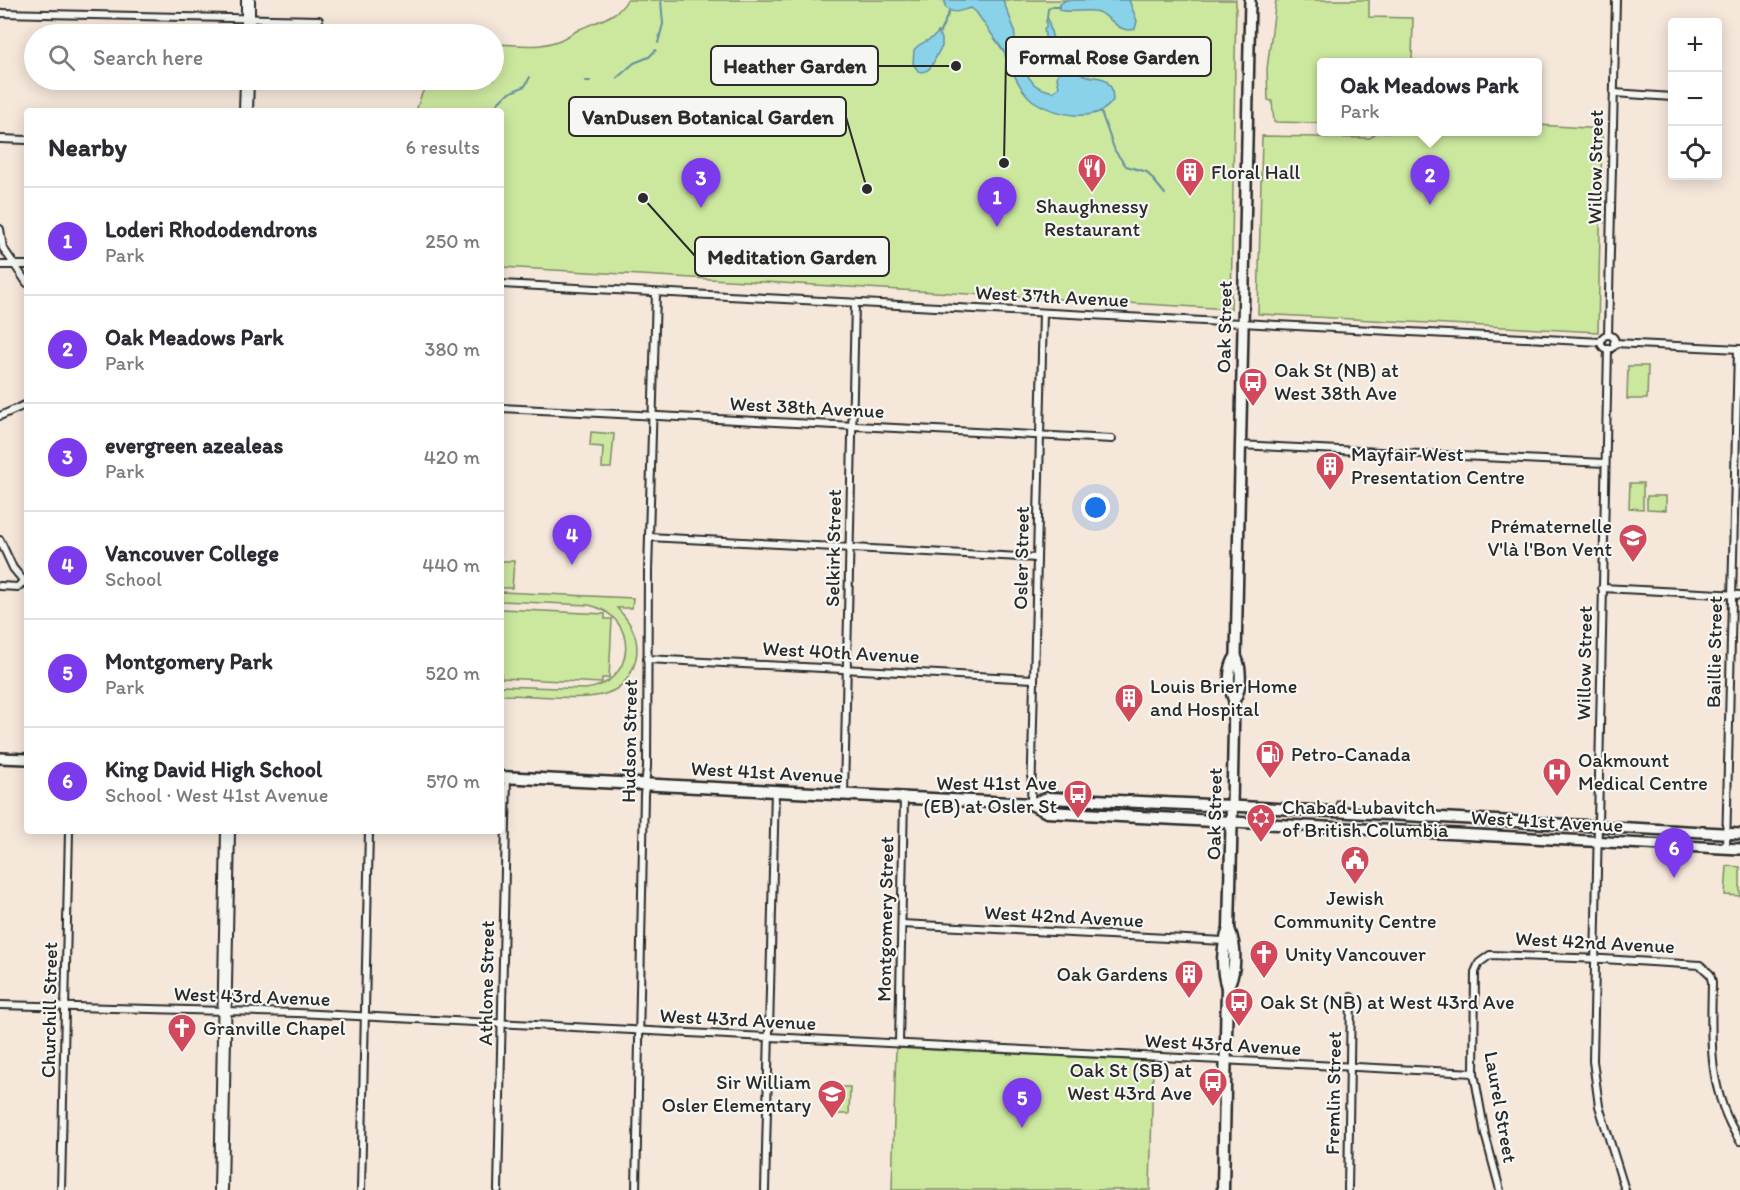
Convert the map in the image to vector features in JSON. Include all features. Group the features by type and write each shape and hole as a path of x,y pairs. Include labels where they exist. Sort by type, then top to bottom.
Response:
{"highway":[{"path":"248,0 248,24"},
{"path":"246,90 246,108"},
{"path":"221,1190 228,834"}],"main road":[{"name":"Oak Street","path":"1223,1190 1227,987 1224,977 1224,941 1229,929 1234,701 1230,690 1230,664 1236,656 1250,0"},
{"path":"0,758 24,759"},
{"name":"West 41st Avenue","path":"504,777 1031,804 1048,798 1340,808 1490,817 1597,827 1740,834"},
{"name":"West 41st Avenue","path":"1031,804 1047,812 1740,849"},
{"path":"1339,828 1340,808"},
{"path":"1489,836 1490,817"},
{"name":"Oak Street","path":"1227,987 1233,978 1234,941 1229,929"}],"street":[{"name":"Willow Street","path":"1608,335 1616,0"},
{"path":"0,14 319,20"},
{"path":"1614,93 1668,97"},
{"path":"0,139 24,140"},
{"path":"0,229 3,248 24,278"},
{"path":"0,265 24,265"},
{"name":"West 37th Avenue","path":"504,284 1601,342"},
{"name":"Hudson Street","path":"636,1190 656,293"},
{"name":"Selkirk Street","path":"844,794 855,303"},
{"name":"Osler Street","path":"1031,804 1043,312"},
{"path":"1608,335 1613,338 1614,343 1608,348 1601,342 1603,337 1608,335"},
{"path":"1614,343 1739,349"},
{"name":"Willow Street","path":"1608,348 1593,1061 1599,1106 1625,1190"},
{"name":"Baillie Street","path":"1726,848 1739,349"},
{"path":"0,416 24,405"},
{"name":"West 38th Avenue","path":"504,408 1112,439"},
{"path":"1239,445 1605,463"},
{"path":"649,537 1037,558"},
{"path":"0,540 13,568 24,582"},
{"path":"0,586 18,586 24,583"},
{"path":"1602,588 1740,595"},
{"name":"West 40th Avenue","path":"647,659 1034,679"},
{"path":"765,1190 774,790"},
{"name":"Montgomery Street","path":"899,1043 904,797"},
{"name":"Churchill Street","path":"61,1190 69,834"},
{"path":"361,1190 369,834"},
{"name":"Athlone Street","path":"498,1190 503,834"},
{"name":"West 42nd Avenue","path":"902,924 1224,941"},
{"name":"West 42nd Avenue","path":"1483,958 1498,954 1700,965 1710,974 1712,982 1711,1053 1714,1079 1724,1110 1740,1141"},
{"name":"Laurel Street","path":"1483,958 1475,972 1474,1073 1485,1134 1500,1190"},
{"name":"Fremlin Street","path":"1348,1190 1351,997"},
{"name":"West 43rd Avenue","path":"0,1005 364,1016 1474,1073"}],"green space":[{"path":"627,0 1236,0 1231,309 504,267 504,108 417,108 422,93 424,90 504,90 504,45 535,46 557,41 612,15"},
{"path":"1276,0 1369,0 1369,17 1413,18 1412,58 1317,58 1317,123 1274,122 1272,101 1268,100 1267,69"},
{"path":"1542,125 1602,129 1598,332 1258,314 1262,136 1370,138 1372,136 1542,136"},
{"path":"1628,366 1648,366 1647,399 1627,399"},
{"path":"591,432 614,434 611,468 602,468 603,447 590,446"},
{"path":"1630,483 1643,483 1643,509 1629,508"},
{"path":"1647,496 1666,496 1666,510 1647,509"},
{"path":"504,561 514,561 512,588 504,588"},
{"path":"504,592 633,598 632,608 617,608 630,625 637,644 636,658 624,683 615,690 592,697 504,695 504,686 585,689 602,684 615,675 623,663 626,649 624,635 617,622 606,612 589,605 504,601"},
{"path":"504,609 605,614 605,619 612,619 609,678 602,678 602,683 504,678"},
{"path":"1727,866 1740,867 1740,896 1725,895"},
{"path":"896,1048 1151,1061 1153,1065 1150,1190 892,1190"},
{"path":"837,1087 850,1087 849,1114 836,1114"}],"water":[{"path":"945,0 1003,0 1014,28 1017,62 1034,84 1053,92 1059,87 1057,78 1059,68 1051,55 1046,39 1044,29 1048,19 1054,43 1062,57 1082,74 1106,80 1112,89 1113,100 1097,113 1074,115 1051,110 1032,100 1023,90 1005,53 976,12 971,8 958,12 948,10 945,7"},
{"path":"1066,0 1129,0 1137,21 1135,29 1124,29 1098,12 1059,10 1059,5"},
{"path":"938,32 942,39 942,47 931,67 919,72 913,64 914,50"}],"waterway":[{"path":"658,43 663,24 661,0"},
{"path":"1047,18 1048,9 1059,7"},
{"path":"940,32 949,12"},
{"path":"617,78 634,63 649,57 656,50"},
{"path":"491,108 507,94 525,86 530,77"},
{"path":"1101,112 1115,151 1126,166 1147,172 1165,194"}],"place":[{"name":"Heather Garden","path":"956,66"},
{"name":"Formal Rose Garden","path":"1004,163"},
{"name":"VanDusen Botanical Garden","path":"867,189"},
{"name":"Shaughnessy Restaurant","path":"1092,194"},
{"name":"Meditation Garden","path":"643,198"},
{"name":"Floral Hall","path":"1190,198"},
{"name":"Oak Meadows Park","path":"1430,205"},
{"name":"evergreen azealeas","path":"701,208"},
{"name":"Loderi Rhododendrons","path":"997,227"},
{"name":"Oak St (NB) at West 38th Ave","path":"1253,408"},
{"name":"Mayfair West Presentation Centre","path":"1330,492"},
{"name":"Prématernelle V'là l'Bon Vent","path":"1633,564"},
{"name":"Vancouver College","path":"572,565"},
{"name":"Louis Brier Home and Hospital","path":"1129,724"},
{"name":"Petro-Canada","path":"1270,780"},
{"name":"Oakmount Medical Centre","path":"1557,798"},
{"name":"West 41st Ave (EB) at Osler St","path":"1078,820"},
{"name":"Chabad Lubavitch of British Columbia","path":"1261,844"},
{"name":"King David High School","path":"1674,878"},
{"name":"Jewish Community Centre","path":"1355,886"},
{"name":"Unity Vancouver","path":"1264,980"},
{"name":"Oak Gardens","path":"1189,1000"},
{"name":"Oak St (NB) at West 43rd Ave","path":"1239,1028"},
{"name":"Granville Chapel","path":"182,1054"},
{"name":"Oak St (SB) at West 43rd Ave","path":"1213,1108"},
{"name":"Sir William Osler Elementary","path":"832,1120"},
{"name":"Montgomery Park","path":"1022,1128"}]}
